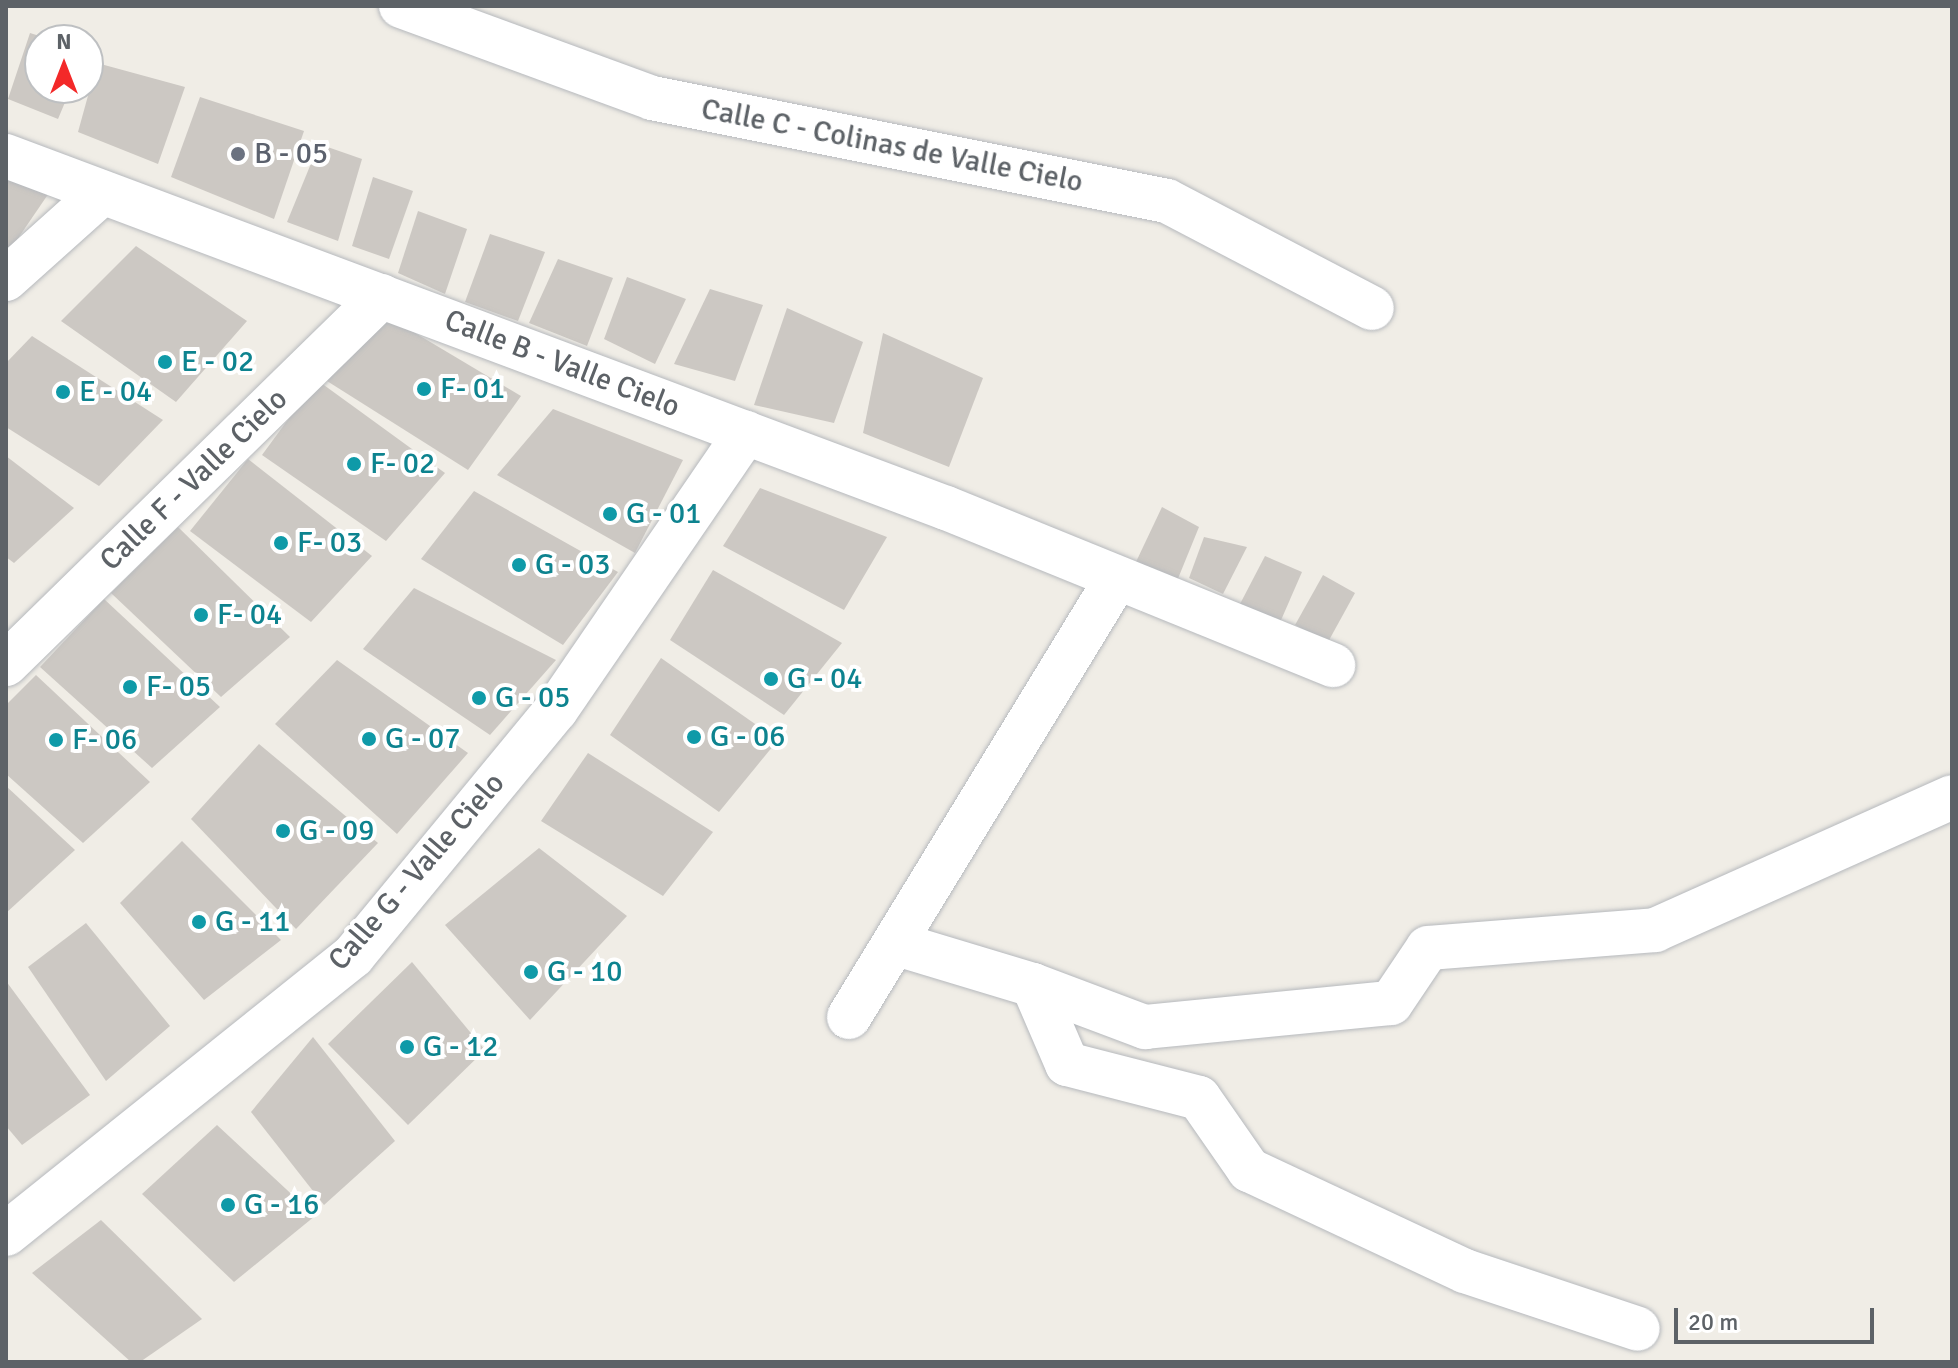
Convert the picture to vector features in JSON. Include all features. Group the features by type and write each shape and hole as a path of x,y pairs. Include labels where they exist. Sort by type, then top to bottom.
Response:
{"street":[{"name":"Calle C - Colinas de Valle Cielo","path":"401,6 652,98 1167,201 1372,308"},
{"name":"Calle B - Valle Cielo","path":"6,156 746,433 1333,665"},
{"path":"6,279 102,193"},
{"name":"Calle F - Valle Cielo","path":"6,664 382,296"},
{"name":"Calle G - Valle Cielo","path":"6,1234 353,956 556,710 746,433"},
{"path":"849,1017 897,944 1117,578"},
{"path":"897,944 1033,985 1145,1027 1391,1003 1428,948 1655,930 1952,797"},
{"path":"1033,985 1067,1064 1199,1098 1249,1170 1465,1271 1638,1329"}],"building":[{"path":"24,51 24,104 64,104 58,119 8,99"},
{"path":"104,65 185,87 158,164 78,132 86,104 104,104"},
{"name":"B - 05","path":"200,97 304,131 274,219 171,177"},
{"path":"319,144 362,159 338,241 287,222"},
{"path":"6,172 51,190 6,256"},
{"path":"373,177 413,191 389,259 352,246"},
{"path":"418,211 467,229 445,294 398,273"},
{"path":"490,234 545,252 518,321 465,302"},
{"name":"E - 02","path":"136,246 247,321 176,402 61,321"},
{"path":"558,259 613,278 587,346 529,323"},
{"path":"627,277 686,299 655,364 604,339"},
{"path":"710,289 763,305 735,381 674,364"},
{"path":"787,308 863,342 834,423 754,405"},
{"name":"F- 01","path":"385,315 521,396 468,470 327,381"},
{"path":"883,333 983,378 949,467 863,433"},
{"name":"E - 04","path":"32,336 163,420 99,486 6,427 6,363"},
{"name":"F- 02","path":"317,380 445,473 386,541 262,455"},
{"name":"G - 01","path":"553,409 683,460 635,553 497,475"},
{"path":"6,456 74,508 14,563 6,557"},
{"name":"F- 03","path":"248,459 372,556 311,622 190,531"},
{"path":"760,488 887,537 844,610 723,546"},
{"name":"G - 03","path":"474,491 618,572 563,645 421,559"},
{"path":"1162,507 1199,527 1177,581 1135,564"},
{"name":"F- 04","path":"178,527 290,637 221,697 111,593"},
{"path":"1204,537 1247,547 1223,594 1189,578"},
{"path":"1265,556 1302,572 1278,627 1240,604"},
{"name":"G - 04","path":"713,570 842,643 784,715 670,640"},
{"path":"1323,575 1355,593 1328,642 1295,625"},
{"name":"G - 05","path":"414,588 556,660 490,735 363,649"},
{"name":"F- 05","path":"104,599 220,707 152,768 40,667"},
{"name":"G - 06","path":"661,658 778,740 719,812 610,735"},
{"name":"G - 07","path":"337,660 468,753 397,834 275,724"},
{"name":"F- 06","path":"36,675 150,782 83,843 6,774 6,705"},
{"name":"G - 09","path":"259,744 378,843 296,929 191,819"},
{"path":"588,753 713,832 663,896 541,821"},
{"path":"6,786 75,850 6,913"},
{"name":"G - 11","path":"182,841 281,940 204,1000 120,903"},
{"name":"G - 10","path":"539,848 627,916 530,1020 445,925"},
{"path":"86,923 170,1026 106,1081 28,967"},
{"name":"G - 12","path":"412,962 485,1050 408,1125 328,1044"},
{"path":"6,981 90,1095 22,1145 6,1126"},
{"path":"313,1037 395,1141 324,1205 251,1112"},
{"name":"G - 16","path":"217,1125 315,1216 234,1282 142,1194"},
{"path":"101,1220 202,1319 140,1362 131,1362 32,1273"}],"place":[{"name":"B - 05","path":"238,154"},
{"name":"E - 02","path":"165,362"},
{"name":"F- 01","path":"424,389"},
{"name":"E - 04","path":"63,392"},
{"name":"F- 02","path":"354,464"},
{"name":"G - 01","path":"610,514"},
{"name":"F- 03","path":"281,543"},
{"name":"G - 03","path":"519,565"},
{"name":"F- 04","path":"201,615"},
{"name":"G - 04","path":"771,679"},
{"name":"F- 05","path":"130,687"},
{"name":"G - 05","path":"479,698"},
{"name":"G - 06","path":"694,737"},
{"name":"G - 07","path":"369,739"},
{"name":"F- 06","path":"56,740"},
{"name":"G - 09","path":"283,831"},
{"name":"G - 11","path":"199,922"},
{"name":"G - 10","path":"531,972"},
{"name":"G - 12","path":"407,1047"},
{"name":"G - 16","path":"228,1205"}]}
